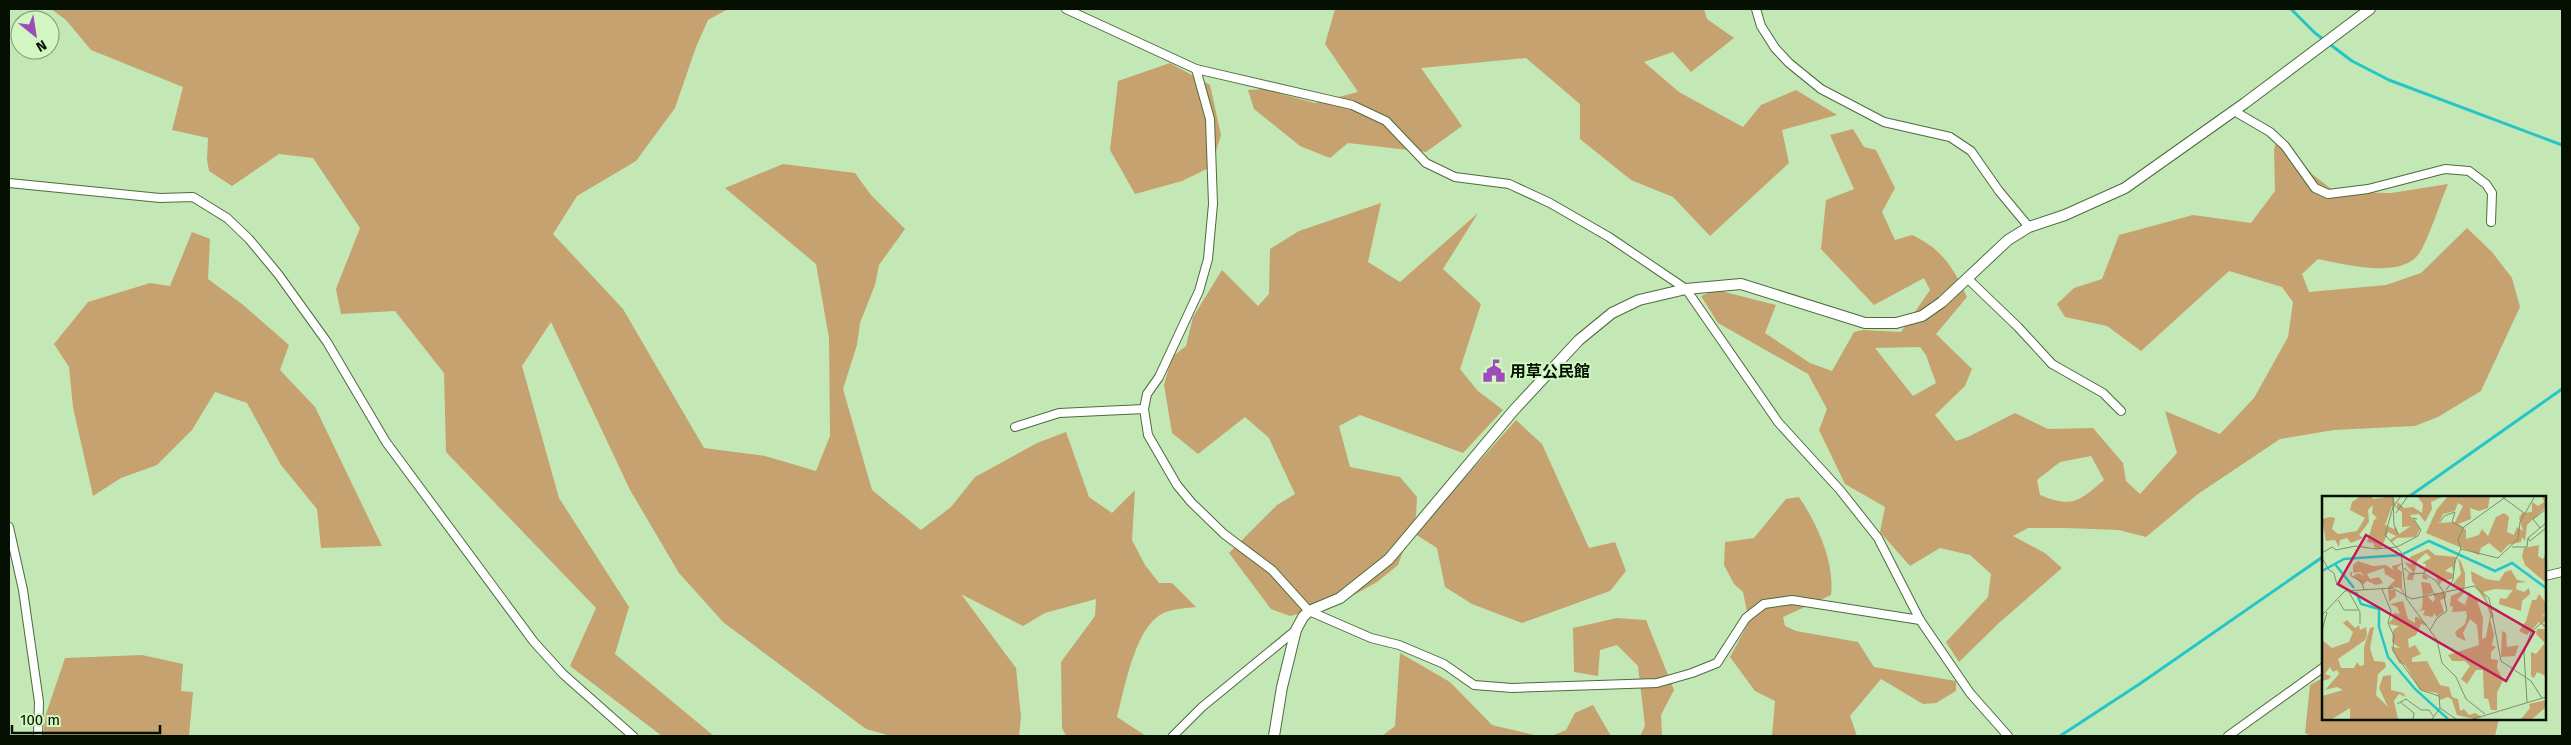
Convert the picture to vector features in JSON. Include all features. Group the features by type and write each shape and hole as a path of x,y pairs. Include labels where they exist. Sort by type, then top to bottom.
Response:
{"street":[{"path":"1066,9 1196,69 1352,105 1386,121 1426,162 1455,177 1509,184 1550,203 1609,237 1686,289 1778,422 1840,490 1878,538 1920,620 1970,693 2008,736"},
{"path":"1756,9 1761,26 1775,48 1789,63 1821,89 1884,122 1950,137 1971,151 2029,227"},
{"path":"1274,736 1282,687 1296,630 1303,617 1309,611 1340,598 1389,559 1514,410 1579,340 1612,313 1639,300 1686,289 1741,284 1865,324 1896,323 1922,316 1942,302 2008,240 2029,227 2065,215 2125,188 2234,111 2370,9"},
{"path":"1196,69 1210,119 1213,204 1208,259 1199,291 1158,377 1147,394 1144,409 1148,435 1182,491 1224,534 1272,570 1309,611 1371,638 1399,645 1444,664 1474,685 1512,688 1657,683 1692,673 1717,663 1746,618 1764,604 1792,600 1920,620"},
{"path":"2234,111 2270,132 2284,146 2315,188 2328,194 2368,190 2444,169 2470,171 2486,184 2492,193 2491,222"},
{"path":"9,183 160,198 193,197 228,218 266,260 316,326 386,442 534,642 563,674 633,736"},
{"path":"1968,279 2018,327 2052,364 2102,393 2121,411"},
{"path":"1015,427 1059,413 1144,409"},
{"path":"9,527 23,590 40,702 38,736"},
{"path":"2546,576 2562,572"},
{"path":"1173,736 1202,707 1296,630"},
{"path":"2228,736 2322,668"}],"shaded area":[{"path":"51,9 728,9 708,20 696,47 675,108 636,161 577,196 553,234 623,309 704,448 765,456 816,471 830,436 829,338 816,264 725,188 783,164 855,173 871,195 905,229 879,265 875,285 860,323 857,345 843,389 872,490 921,530 951,507 975,477 1037,443 1066,432 1089,497 1112,513 1135,490 1132,540 1145,565 1159,583 1172,583 1196,607 1166,612 1155,619 1146,629 1133,658 1117,717 1146,736 1066,736 1062,728 1061,662 1095,616 1096,599 1045,613 1023,626 961,594 1016,668 1021,717 1019,736 891,736 866,729 723,622 679,573 630,490 551,322 522,366 559,498 629,607 615,654 714,736 662,736 570,666 596,608 446,452 444,373 395,311 341,314 336,289 360,228 313,158 279,154 232,186 209,171 207,160 208,138 172,130 183,87 91,50 66,20 60,16 60,10"},
{"path":"1335,9 1704,9 1707,19 1734,38 1691,72 1673,52 1644,62 1679,92 1743,127 1761,105 1796,90 1837,115 1782,130 1789,163 1710,236 1673,197 1631,180 1580,139 1580,104 1526,58 1421,68 1462,126 1426,152 1348,143 1330,158 1300,146 1254,109 1248,90 1264,89 1315,103 1358,92 1325,44"},
{"path":"1170,63 1210,85 1221,135 1211,167 1182,181 1135,194 1110,150 1118,81"},
{"path":"1853,129 1864,147 1876,150 1895,188 1882,212 1895,240 1912,235 1931,246 1946,260 1967,297 1936,334 1972,369 1965,386 1935,415 1956,441 1968,437 2015,413 2048,429 2093,428 2123,463 2126,481 2140,494 2177,453 2165,411 2220,434 2254,398 2288,337 2293,302 2282,287 2229,271 2141,351 2107,326 2065,317 2057,304 2074,288 2102,279 2119,235 2193,215 2251,223 2275,191 2274,149 2279,134 2312,174 2335,192 2391,193 2448,184 2422,249 2409,262 2398,266 2371,268 2318,259 2302,274 2309,292 2386,285 2421,273 2467,228 2492,252 2512,278 2520,307 2481,391 2438,417 2415,426 2334,430 2280,439 2198,494 2146,537 2119,530 2065,528 2028,528 2013,536 2045,553 2062,568 2000,622 1959,662 1946,642 1988,597 1991,574 1970,555 1940,548 1910,566 1880,532 1885,507 1845,484 1819,430 1827,409 1808,374 1718,323 1701,296 1717,290 1776,305 1765,333 1810,363 1832,371 1854,332 1863,330 1901,332 1930,290 1924,278 1874,305 1821,249 1826,200 1854,189 1830,135","holes":["1920,347 1926,355 1936,383 1913,396 1875,348","2091,456 2104,480 2088,493 2081,498 2067,502 2040,495 2037,480 2060,462"]},
{"path":"1381,203 1368,262 1400,282 1478,213 1443,269 1481,304 1460,369 1478,391 1503,410 1463,453 1360,415 1339,426 1350,467 1400,477 1417,497 1416,516 1398,565 1377,582 1338,604 1290,616 1271,609 1229,553 1277,505 1295,494 1269,438 1245,417 1198,454 1172,433 1164,385 1172,357 1186,346 1193,317 1222,270 1258,306 1269,294 1270,249 1299,231"},
{"path":"192,232 210,239 208,279 242,304 289,345 280,370 315,407 382,546 321,548 317,509 281,465 247,403 215,392 192,430 157,465 121,478 93,496 73,407 69,367 54,344 88,302 150,283 170,286"},
{"path":"1516,420 1542,444 1589,548 1615,542 1626,571 1610,591 1522,623 1472,604 1445,587 1437,548 1415,534"},
{"path":"1799,497 1812,519 1823,544 1832,582 1831,595 1783,617 1785,626 1796,631 1858,642 1874,667 1956,681 1956,691 1936,703 1923,704 1881,679 1850,716 1857,736 1772,736 1775,701 1755,691 1730,657 1749,622 1743,592 1734,584 1724,565 1725,542 1754,538 1786,499"},
{"path":"1617,618 1646,620 1674,690 1661,715 1662,736 1640,736 1645,726 1638,666 1617,645 1600,650 1598,676 1574,672 1573,628"},
{"path":"1400,653 1450,682 1492,725 1539,736 1382,736 1395,726"},
{"path":"142,655 183,664 181,691 193,692 189,736 43,736 46,714 65,658"},
{"path":"2322,679 2322,720 2499,720 2495,736 2311,736 2305,733 2310,685"},
{"path":"1593,705 1611,736 1551,736 1566,730 1575,713"}],"waterway":[{"path":"2291,9 2315,33 2352,61 2389,80 2562,145"},
{"path":"2410,496 2562,389"},
{"path":"2060,736 2141,683 2322,557"}],"place":[{"name":"用草公民館","path":"1494,371"}]}
